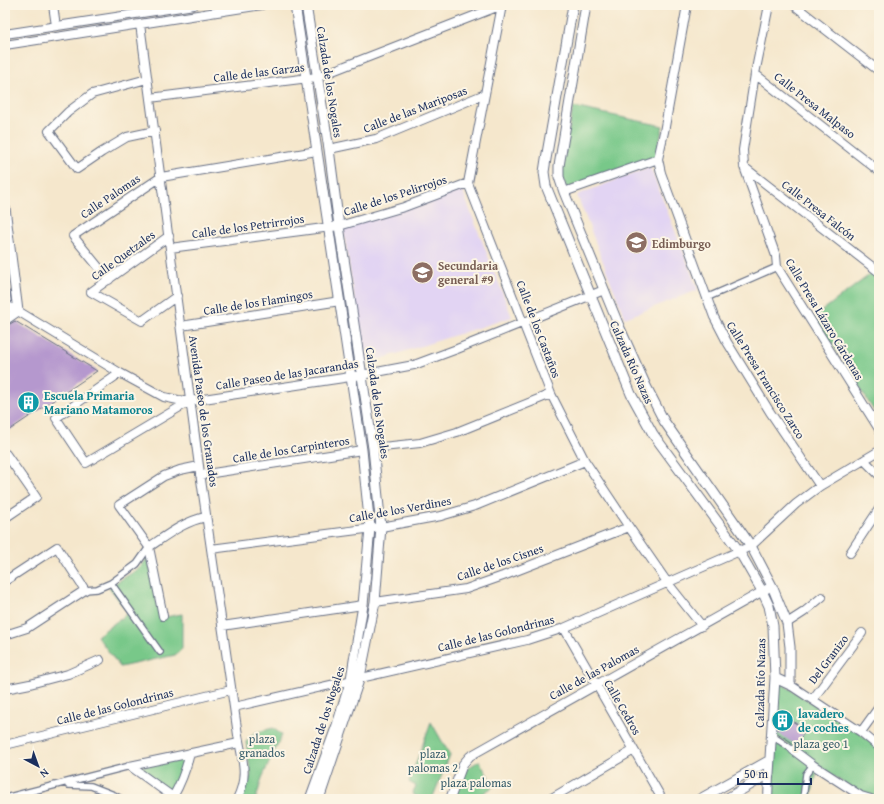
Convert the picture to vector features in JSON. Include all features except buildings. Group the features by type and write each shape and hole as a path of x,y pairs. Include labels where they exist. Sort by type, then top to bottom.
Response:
{"street":[{"path":"53,5 56,26"},
{"path":"5,34 194,5"},
{"path":"5,45 262,5"},
{"name":"Calzada de los Nogales","path":"295,5 362,450 370,528 356,678"},
{"name":"Calzada de los Nogales","path":"306,5 329,149 339,226 373,448 381,527 375,602 356,678 340,725 319,799"},
{"path":"468,183 502,5"},
{"name":"Calle de las Garzas","path":"150,98 317,77 502,5"},
{"name":"Calzada Río Nazas","path":"573,5 544,172 546,186 631,394 653,434 739,551 769,606 773,626 775,678 768,799"},
{"name":"Calzada Río Nazas","path":"586,5 559,166 559,177 604,290 646,386 664,421 751,546 772,586 788,623 790,647 790,685"},
{"name":"Calle Presa Francisco Zarco","path":"687,5 658,159 661,173 706,298 727,342 770,412 820,486"},
{"name":"Calle Presa Lázaro Cárdenas","path":"769,5 755,74 743,150 744,166 776,256 777,267 879,429"},
{"path":"794,5 879,71"},
{"name":"Avenida Paseo de los Granados","path":"140,24 200,475 239,743 245,770 244,782 237,799"},
{"name":"Calle Presa Malpaso","path":"755,74 879,171"},
{"path":"147,79 92,94 68,112 49,131 77,169 127,137 155,131"},
{"name":"Calle de las Mariposas","path":"329,149 376,139 485,94"},
{"path":"161,177 317,151"},
{"path":"564,192 658,159"},
{"name":"Calle Presa Falcón","path":"744,166 879,272"},
{"name":"Calle Palomas","path":"109,280 73,236 161,177"},
{"name":"Calle de los Pelirrojos","path":"329,227 339,226 404,207 468,183"},
{"name":"Calle de los Castaños","path":"468,183 551,394 585,460 667,582 702,626"},
{"path":"5,208 18,311 5,320"},
{"name":"Calle de los Petrirrojos","path":"170,248 329,227"},
{"name":"Calle Quetzales","path":"169,236 91,292 142,321 177,296"},
{"path":"706,298 777,267"},
{"name":"Calle Paseo de las Jacarandas","path":"6,306 18,311 120,373 164,397 190,401 362,375 414,365 524,323 604,290"},
{"path":"5,294 6,306"},
{"name":"Calle de los Flamingos","path":"180,326 340,301"},
{"path":"120,373 56,418 86,464 190,401"},
{"path":"373,448 420,443 449,434 551,394"},
{"name":"Calle de los Carpinteros","path":"200,475 362,450"},
{"path":"751,546 796,504 820,486 879,450"},
{"path":"5,455 6,454 36,497 5,518"},
{"name":"Calle de los Verdines","path":"211,549 381,527 441,516 475,506 585,460"},
{"path":"864,460 879,475"},
{"path":"163,616 149,547 119,505 164,476 180,470 199,466"},
{"path":"850,553 879,509"},
{"path":"5,635 27,628 85,590 97,589 111,583 137,564 149,547 195,519 206,517"},
{"name":"Calle de los Cisnes","path":"375,602 466,589 629,527"},
{"name":"Calle de las Golondrinas","path":"234,707 527,640 564,628 751,546"},
{"path":"5,581 57,547 85,590"},
{"path":"111,583 160,652"},
{"name":"Calle de las Palomas","path":"450,799 463,764 470,756 772,586"},
{"path":"788,623 822,597"},
{"path":"222,626 363,605"},
{"name":"Calle Cedros","path":"564,628 662,799"},
{"name":"Del Granizo","path":"813,699 862,633"},
{"path":"5,689 68,674 100,660"},
{"path":"775,678 813,699 861,732 879,747"},
{"name":"Calle de las Golondrinas","path":"5,745 232,690"},
{"path":"861,732 879,707"},
{"name":"Calzada de los Nogales","path":"310,799 340,725"},
{"path":"771,735 813,765 861,796 871,799"},
{"path":"5,798 130,766 239,743"},
{"path":"550,799 634,750"},
{"path":"130,766 172,798 181,784 190,753"},
{"path":"700,799 770,760"},
{"path":"803,799 806,774 813,765"},
{"path":"726,799 769,774"},
{"path":"63,784 91,786 121,799"}],"shaded area":[{"name":"Edimburgo","path":"650,167 698,290 625,318 577,195"},
{"name":"Secundaria general #9","path":"462,190 512,317 365,364 343,227"}],"green space":[{"path":"573,107 663,126 656,157 566,189 561,172"},
{"path":"872,273 879,278 879,419 815,316"},
{"path":"148,557 160,618 182,614 182,649 175,655 120,667 97,636 128,613 109,587 140,568"},
{"name":"plaza geo 1","path":"776,680 860,733 879,750 879,799 861,795 773,734"},
{"name":"plaza palomas 2","path":"431,722 450,755 432,799 423,799 412,794 416,786 409,782"},
{"name":"plaza granados","path":"273,728 282,735 262,778 256,799 241,799 251,775 246,742 254,733"},
{"path":"776,739 818,770 810,799 771,799"},
{"path":"188,755 172,794 137,767"},
{"name":"plaza palomas","path":"479,761 494,786 475,799 454,799 466,769"}],"place":[{"name":"Edimburgo","path":"637,243"},
{"name":"Secundaria general #9","path":"422,272"},
{"name":"Escuela Primaria Mariano Matamoros","path":"28,402"},
{"name":"lavadero de coches","path":"782,720"}]}
